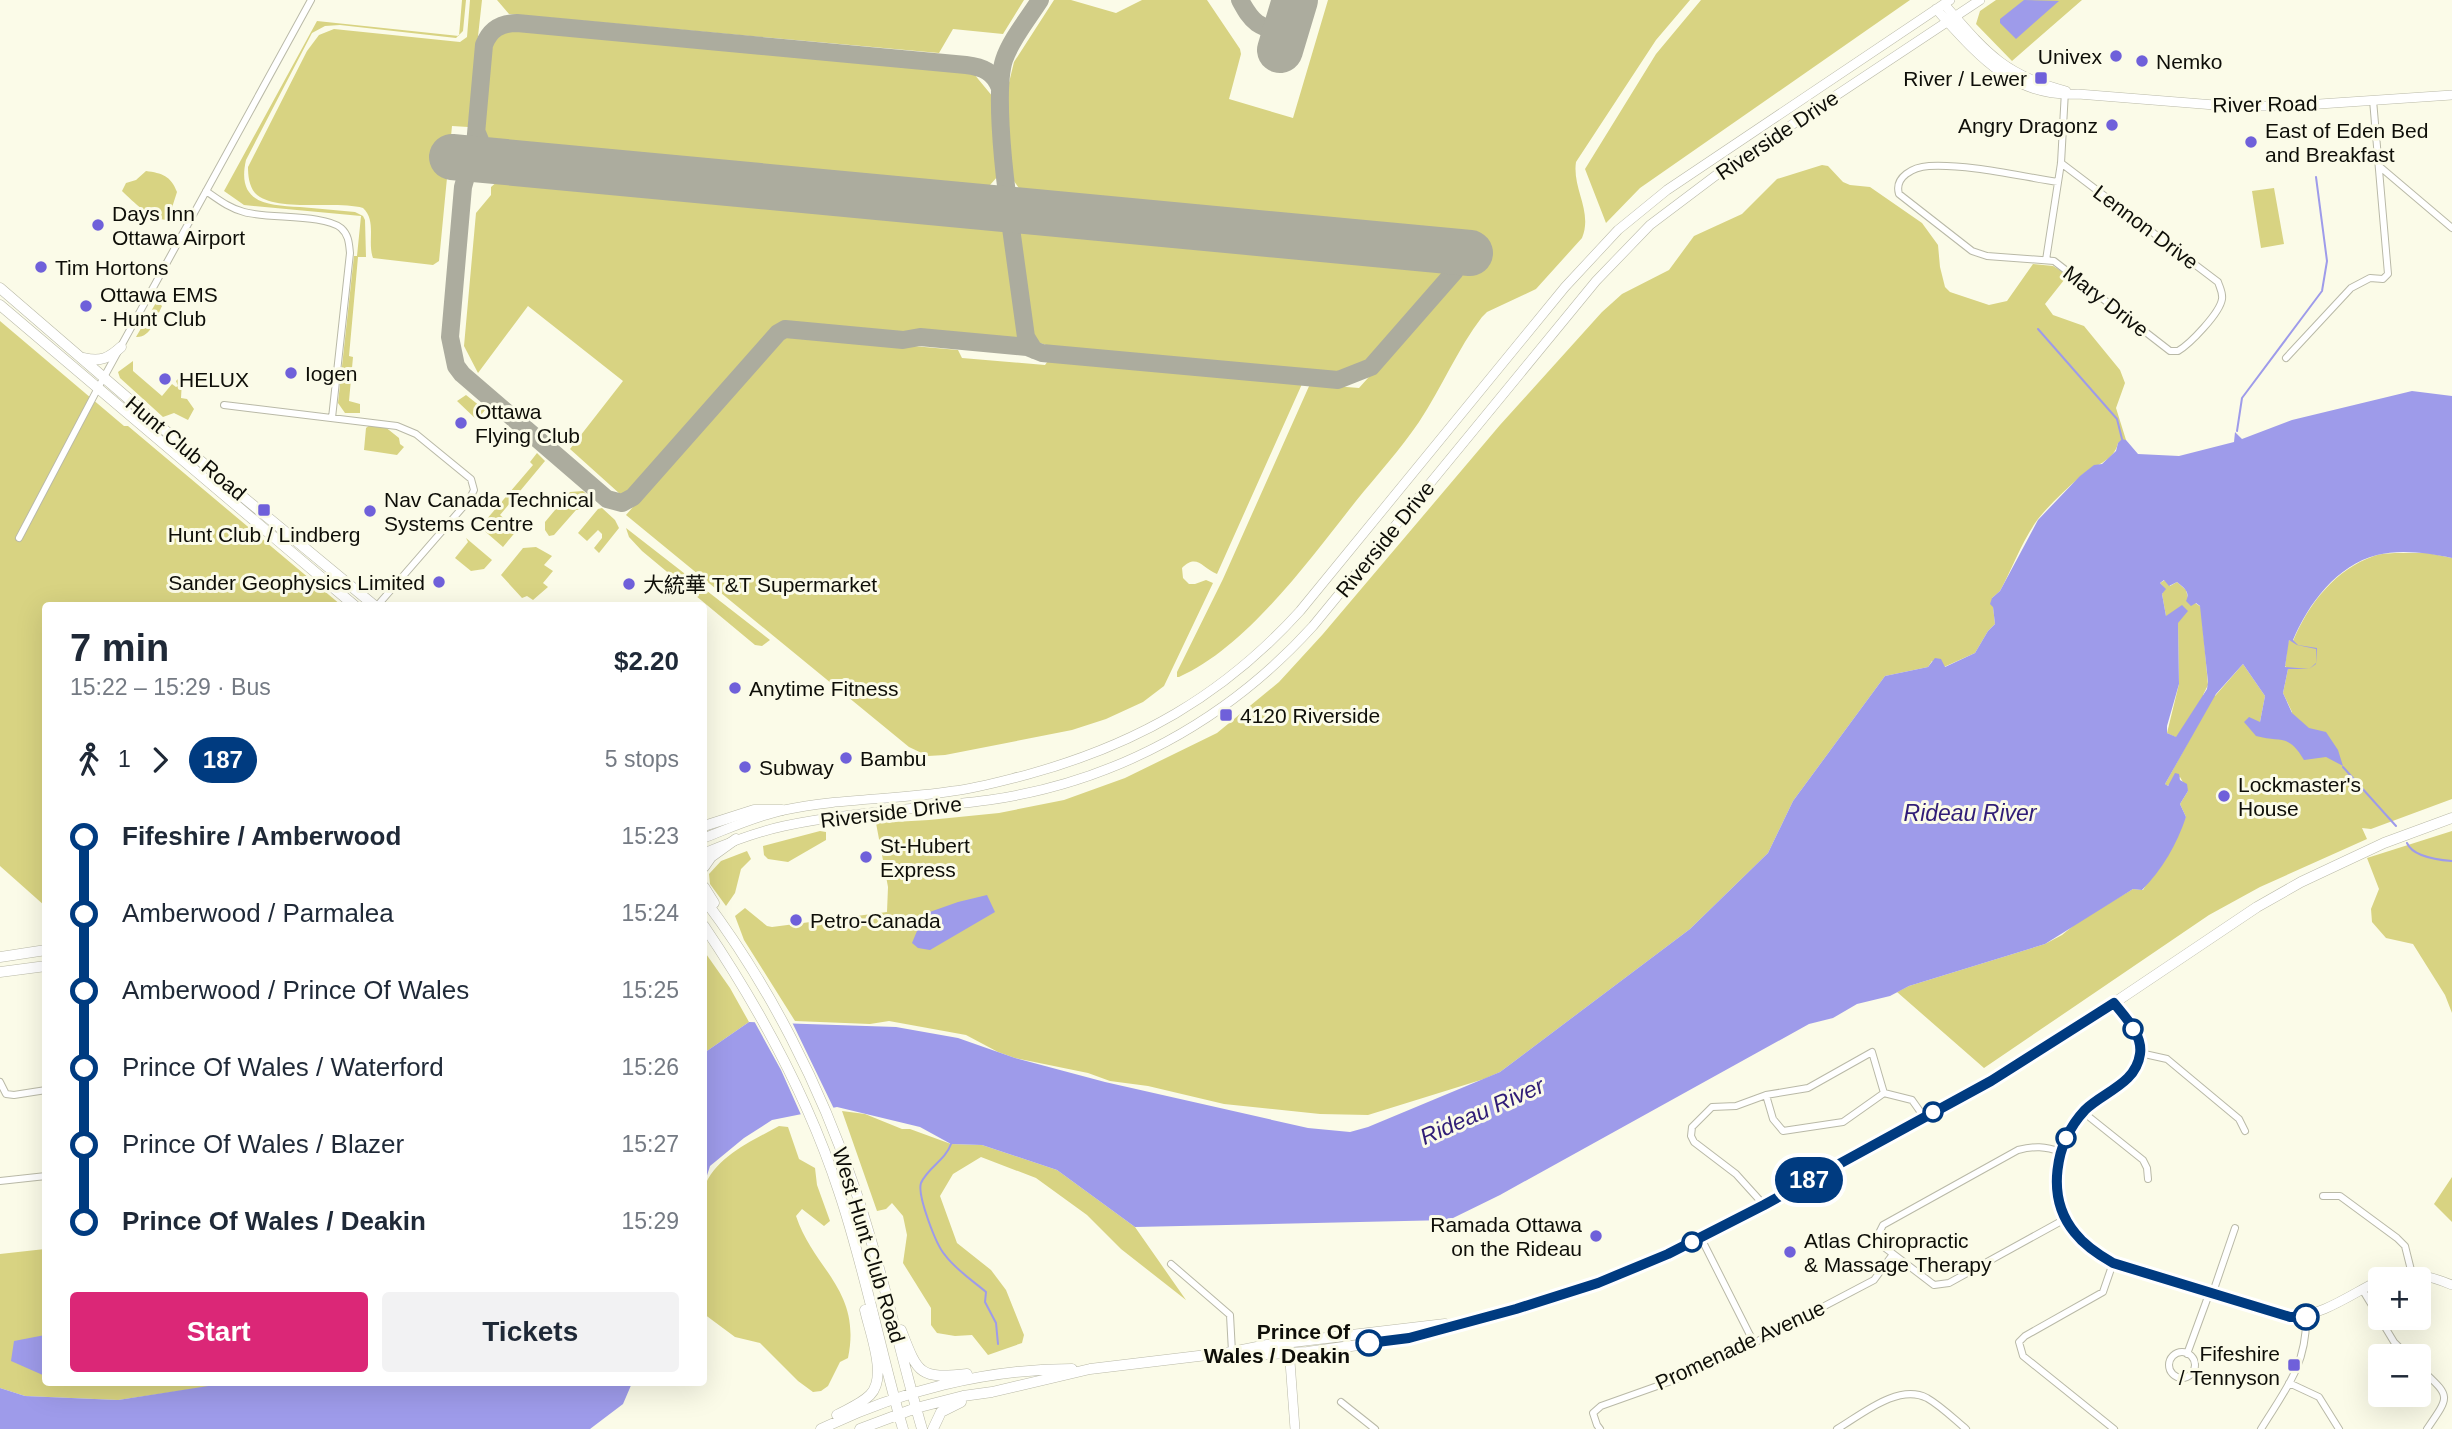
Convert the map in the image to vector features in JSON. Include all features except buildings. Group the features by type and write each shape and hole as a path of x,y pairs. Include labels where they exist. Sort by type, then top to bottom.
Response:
{"main road":[{"name":"Riverside Drive","path":"707,852 736,839 786,826 989,800 1055,786 1104,771 1145,754 1221,709 1267,672 1313,626 1596,281 1650,225 1719,173 1980,0"},
{"name":"Riverside Drive","path":"707,837 782,810 953,792 1057,766 1143,732 1167,720 1216,688 1259,652 1300,611 1558,296 1618,230 1667,190 1944,5"},
{"name":"River Road","path":"1944,5 1951,19 1990,65 2011,80 2043,92 2227,106 2290,106 2452,95"},
{"name":"Hunt Club Road","path":"0,288 225,482 371,602"},
{"name":"Hunt Club Road","path":"0,305 350,602"},
{"path":"81,358 100,360 121,347"},
{"path":"831,804 833,819"},
{"path":"707,825 754,810 782,810"},
{"path":"818,1429 895,1399 992,1375 1090,1369 1231,1352 1289,1348 1408,1328 1460,1324 1598,1283 1701,1238 1991,1081 2257,907 2301,882 2355,856 2452,818"},
{"path":"707,863 736,839"},
{"path":"707,892 717,908 720,923"},
{"path":"707,904 720,923"},
{"name":"West Hunt Club Road","path":"720,923 778,1016 804,1066 851,1176 922,1429"},
{"name":"West Hunt Club Road","path":"707,931 788,1069 815,1127 852,1234 903,1429"},
{"path":"0,957 42,951"},
{"path":"0,972 42,967"},
{"path":"2114,1003 2133,1028 2140,1053 2136,1068 2126,1080 2084,1112 2068,1133 2061,1152 2057,1188 2067,1219 2080,1238 2096,1253 2113,1263 2290,1317 2306,1317 2320,1312 2368,1286"},
{"path":"818,1429 865,1400 874,1391 878,1381 879,1369 852,1234"},
{"path":"2431,1278 2452,1285"},
{"path":"884,1287 917,1366 929,1375 992,1375"},
{"path":"1289,1348 1295,1429"},
{"path":"860,1429 916,1408 1090,1369"},
{"path":"1005,1389 1006,1380 1012,1372"},
{"path":"933,1429 937,1417 944,1410 992,1392"}],"street":[{"path":"19,538 98,388 310,2 301,0"},
{"path":"2046,260 2061,163 2065,93"},
{"path":"2286,358 2351,288 2370,278 2383,279 2388,274 2373,100"},
{"name":"Lennon Drive","path":"2061,163 2218,282 2222,298 2216,311 2190,342 2176,352"},
{"name":"Mary Drive","path":"2058,182 1981,170 1927,166 1911,171 1898,181 1899,194 1972,251 1987,256 2046,260 2062,266 2170,351 2176,352"},
{"path":"2379,166 2452,228"},
{"path":"206,191 228,207 247,213 329,222 341,229 348,239 350,253 332,418"},
{"path":"225,405 384,424 410,431 462,470 474,484 469,500 380,602"},
{"path":"1764,1205 1736,1174 1699,1147 1691,1131 1695,1123 1712,1107 1742,1104 1766,1095 1808,1088 1872,1052 1884,1093"},
{"path":"2140,1053 2167,1059 2239,1119 2245,1131"},
{"path":"0,1082 6,1094 42,1091"},
{"path":"1766,1095 1774,1123 1785,1131 1843,1122 1884,1093 1912,1100 1924,1117"},
{"path":"2084,1112 2143,1160 2148,1179"},
{"path":"2061,1152 2048,1147 2033,1146 2018,1150 1883,1225 1879,1233 1884,1247 1934,1285 1949,1283 2067,1219"},
{"path":"0,1181 42,1176"},
{"path":"2323,1196 2340,1196 2397,1238 2405,1246 2411,1267"},
{"path":"2187,1354 2235,1228"},
{"path":"1701,1238 1754,1343"},
{"name":"Promenade Avenue","path":"1600,1429 1593,1413 1601,1406 1677,1379 1754,1343 1874,1280 1893,1254"},
{"path":"2113,1263 2103,1292 2019,1342 2023,1356 2114,1429"},
{"path":"1171,1264 1230,1315 1231,1352"},
{"path":"2362,1289 2396,1344"},
{"path":"2261,1429 2299,1366 2304,1350 2306,1317"},
{"path":"2175,1354 2187,1354 2196,1362 2195,1373 2186,1378 2175,1376 2169,1369 2170,1359 2175,1354"},
{"path":"2427,1429 2446,1406 2447,1399 2443,1390 2431,1378"},
{"path":"2289,1383 2319,1397 2339,1429"},
{"path":"1837,1429 1902,1394 1927,1398 1966,1429"},
{"path":"1341,1402 1375,1429"}],"shaded area":[{"path":"462,0 466,0 463,31 459,35"},
{"path":"470,0 482,0 468,127 452,126 439,261 433,265 373,258 370,219 363,208 276,203 255,193 250,184 248,167 307,51 319,35 334,29 460,42 467,37"},
{"path":"497,0 1024,0 1003,34 953,29 939,53 509,14"},
{"path":"1054,0 1071,0 1116,13 1142,0 1207,0 1240,49 1229,99 1293,118 1328,0 1690,0 1656,40 1576,162 1585,219 1582,238 1536,289 1487,312 1482,317 1412,432 1298,574 1276,600 1229,645 1179,677 1177,672 1223,579 1310,384 1359,388 1470,264 1471,240 1026,198 1011,177 1007,91 1014,62"},
{"path":"1701,0 1910,0 1640,188 1606,223 1585,169 1656,54"},
{"path":"1996,0 2082,0 2012,61 1976,24 1980,11"},
{"path":"317,21 458,36 456,38 340,25 325,26 312,33 246,160 246,186 250,194 257,199 277,205 355,212 363,216 365,220 366,257 358,257 349,356 353,357 349,401 360,404 360,413 345,413 338,403 361,216 244,205 224,191"},
{"path":"509,29 974,74 993,97 998,176 982,194 498,149 484,132 491,43"},
{"path":"1822,165 1828,166 1843,182 1870,187 1922,223 1938,245 1945,287 1950,292 1989,305 2007,301 2033,264 2053,266 2068,275 2045,304 2053,315 2084,326 2120,370 2125,383 2116,408 2126,440 2118,443 2108,459 2085,473 2038,519 2000,591 1992,598 1995,624 1975,653 1944,667 1932,661 1928,667 1885,676 1793,801 1768,853 1690,929 1500,1072 1368,1115 1320,1114 1224,1104 1015,1058 966,1035 889,1021 870,1024 795,1021 744,940 735,916 745,908 772,927 887,912 888,887 876,823 999,813 1064,800 1125,778 1217,733 1279,682 1323,634 1500,425 1602,312 1622,294 1669,270 1694,236 1742,214 1777,179"},
{"path":"146,171 165,176 175,187 177,192 168,220 149,214 122,191 126,183 136,180"},
{"path":"506,174 998,222 1005,234 1019,335 1013,341 781,322 630,492 620,494 570,449 623,381 528,306 478,373 464,346 476,213 491,195 491,187"},
{"path":"2274,188 2284,244 2261,248 2252,191"},
{"path":"1020,223 1444,262 1447,274 1368,361 1338,374 1059,349 1037,342 1031,334 1017,235"},
{"path":"157,301 162,306 152,326 146,334 136,337"},
{"path":"0,321 337,602 42,602 42,903 0,866"},
{"path":"790,335 958,350 962,358 1045,365 1050,358 1302,384 1217,574 1196,562 1182,568 1183,578 1189,584 1206,580 1213,583 1164,686 1143,702 1106,719 1072,730 928,756 909,747 626,515 777,341"},
{"path":"133,361 133,371 162,396 172,384 178,386 178,379 182,381 181,398 187,399 194,409 188,420 174,413 163,417 120,378 118,372"},
{"path":"466,395 485,410 477,420 457,401"},
{"path":"370,425 384,426 399,438 404,447 397,455 364,450 366,428"},
{"path":"537,453 545,461 500,515 517,530 503,547 480,527 533,465 530,462"},
{"path":"583,491 591,498 589,503 576,510 554,535 549,536 545,530 545,522 570,492"},
{"path":"602,508 615,520 619,528 599,553 594,548 602,538 598,530 587,541 578,533 598,509"},
{"path":"626,528 770,640 762,646 755,645 707,605 707,602 703,602 642,551 629,537"},
{"path":"466,538 492,560 484,569 471,571 455,558 468,542"},
{"path":"536,547 552,556 544,565 553,571 543,583 548,587 533,600 527,596 522,598 501,575 523,548"},
{"path":"2428,553 2452,558 2452,799 2371,829 2362,828 2367,839 2260,887 2209,915 1984,1068 1897,992 2045,944 2133,889 2143,890 2186,817 2180,804 2188,791 2180,777 2167,786 2165,784 2191,737 2175,737 2167,733 2179,684 2178,623 2166,616 2162,594 2165,589 2160,583 2165,580 2170,586 2177,582 2186,590 2188,598 2201,607 2208,685 2203,695 2215,696 2243,664 2265,696 2260,722 2263,737 2292,712 2283,693 2288,669 2285,666 2287,646 2289,640 2293,641 2307,614 2325,589 2360,562 2381,554"},
{"path":"820,831 826,832 826,840 788,862 768,859 764,855 763,846"},
{"path":"2452,831 2452,1013 2445,995 2413,944 2386,938 2372,922 2371,909 2379,889 2367,858"},
{"path":"747,851 751,859 741,869 735,893 726,906 710,884 709,874 721,861"},
{"path":"707,955 730,988 749,1022 707,1051"},
{"path":"842,1111 865,1114 951,1144 982,1145 1057,1170 1135,1227 1186,1300 1121,1249 1087,1215 1036,1178 981,1157 953,1174 940,1196 957,1243 991,1270 1006,1290 1024,1335 1022,1343 988,1355 972,1335 937,1333 931,1325 931,1308 903,1263 907,1235 903,1216 892,1203 886,1209 877,1211"},
{"path":"779,1126 788,1127 799,1159 815,1168 817,1185 830,1221 824,1226 802,1209 796,1216 804,1235 842,1297 851,1335 848,1358 840,1362 828,1386 821,1391 813,1392 798,1381 760,1343 735,1337 707,1316 707,1181 725,1159"},
{"path":"2452,1177 2452,1222 2434,1204"},
{"path":"42,1249 42,1386 214,1386 118,1400 25,1396 0,1388 0,1254"}],"water":[{"path":"2024,0 2059,1 2016,39 2000,23 2000,19"},
{"name":"Rideau River","path":"2412,391 2452,396 2452,558 2405,552 2386,553 2363,560 2349,567 2326,588 2299,626 2293,640 2298,645 2317,648 2316,664 2309,669 2288,669 2283,693 2292,713 2309,728 2326,732 2338,750 2343,766 2326,757 2304,760 2289,742 2256,736 2244,722 2249,717 2260,722 2265,696 2243,664 2216,694 2165,784 2168,786 2175,773 2179,774 2180,780 2187,784 2188,791 2180,804 2186,817 2162,865 2142,890 2133,889 2045,944 1909,986 1890,996 1857,1004 1833,1018 1809,1024 1500,1195 1449,1220 1135,1227 1057,1170 982,1145 951,1144 920,1127 837,1107 772,1120 744,1138 710,1166 707,1176 707,1051 749,1022 896,1027 958,1038 1015,1058 1105,1082 1308,1128 1350,1132 1500,1072 1690,929 1768,853 1793,801 1885,676 1928,667 1935,658 1941,659 1945,667 1975,653 1995,624 1993,607 1990,604 1992,598 2000,591 2038,520 2080,476 2094,465 2102,464 2116,451 2122,439 2138,454 2179,456 2234,442 2235,432 2242,439 2292,420","holes":["2164,580 2169,586 2177,582 2187,592 2186,601 2191,606 2196,603 2200,606 2208,682 2207,689 2176,737 2167,733 2167,726 2179,684 2178,623 2188,611 2182,605 2166,616 2162,594 2166,589 2160,583","2289,640 2297,645 2316,649 2316,663 2309,669 2285,667"]},
{"path":"987,895 995,912 930,950 918,948 912,943 924,914"},
{"path":"42,1336 42,1375 11,1361 14,1341"},
{"path":"208,1386 631,1386 623,1404 590,1429 0,1429 0,1388 25,1396 118,1400"}],"pier":[{"path":"753,1019 791,1020 835,1111 802,1117 781,1070"}],"waterway":[{"path":"2237,431 2242,398 2322,291 2327,261 2316,177"},
{"path":"2038,329 2117,419 2122,439"},
{"path":"2343,767 2396,826"},
{"path":"2407,843 2420,855 2452,861"},
{"path":"951,1144 921,1183 922,1198 941,1250 986,1292 985,1302 996,1323 998,1344"}],"taxiway":[{"path":"1040,0 1011,44 1001,73 1001,126 1007,194 1024,207 1036,210 1097,216"},
{"path":"1240,0 1254,21 1274,29 1290,27 1296,23 1302,17 1308,0"},
{"path":"1000,88 995,78 987,71 966,65 517,23 501,26 489,35 484,45 475,145 463,187 450,337 456,366 607,499 622,503 633,497 778,333 785,329 903,340 920,337 1027,347 1042,353 1338,380 1371,367 1455,271 1455,263 1448,254 1395,248"},
{"path":"477,133 484,150 499,159 570,166"},
{"path":"911,198 940,201"},
{"path":"929,204 995,210 1005,216 1011,228 1026,337 1034,350"}],"runway":[{"path":"1280,50 1295,0"},
{"path":"452,157 1470,253"}],"bus line":[{"name":"187","path":"1369,1343 1409,1338 1560,1296 1668,1254 1764,1205 1991,1081 2114,1003 2133,1028 2140,1053 2132,1074 2088,1108 2064,1140 2057,1171 2057,1188 2074,1232 2096,1253 2113,1263 2290,1317 2306,1317"}],"place":[{"name":"Univex","path":"2116,56"},
{"name":"Nemko","path":"2142,61"},
{"name":"River / Lewer","path":"2041,78"},
{"name":"Angry Dragonz","path":"2112,125"},
{"name":"East of Eden Bed and Breakfast","path":"2251,142"},
{"name":"Days Inn Ottawa Airport","path":"98,225"},
{"name":"Tim Hortons","path":"41,267"},
{"name":"Ottawa EMS - Hunt Club","path":"86,306"},
{"name":"Iogen","path":"291,373"},
{"name":"HELUX","path":"165,379"},
{"name":"Ottawa Flying Club","path":"461,423"},
{"name":"Hunt Club / Lindberg","path":"264,510"},
{"name":"Nav Canada Technical Systems Centre","path":"370,511"},
{"name":"Sander Geophysics Limited","path":"439,582"},
{"name":"大統華 T&T Supermarket","path":"629,584"},
{"name":"Anytime Fitness","path":"735,688"},
{"name":"4120 Riverside","path":"1226,715"},
{"name":"Bambu","path":"846,758"},
{"name":"Subway","path":"745,767"},
{"name":"Lockmaster's House","path":"2224,796"},
{"name":"St-Hubert Express","path":"866,857"},
{"name":"Petro-Canada","path":"796,920"},
{"name":"Ramada Ottawa on the Rideau","path":"1596,1236"},
{"name":"Atlas Chiropractic & Massage Therapy","path":"1790,1252"},
{"name":"Prince Of Wales / Deakin","path":"1369,1343"},
{"name":"Fifeshire / Tennyson","path":"2294,1365"}]}
